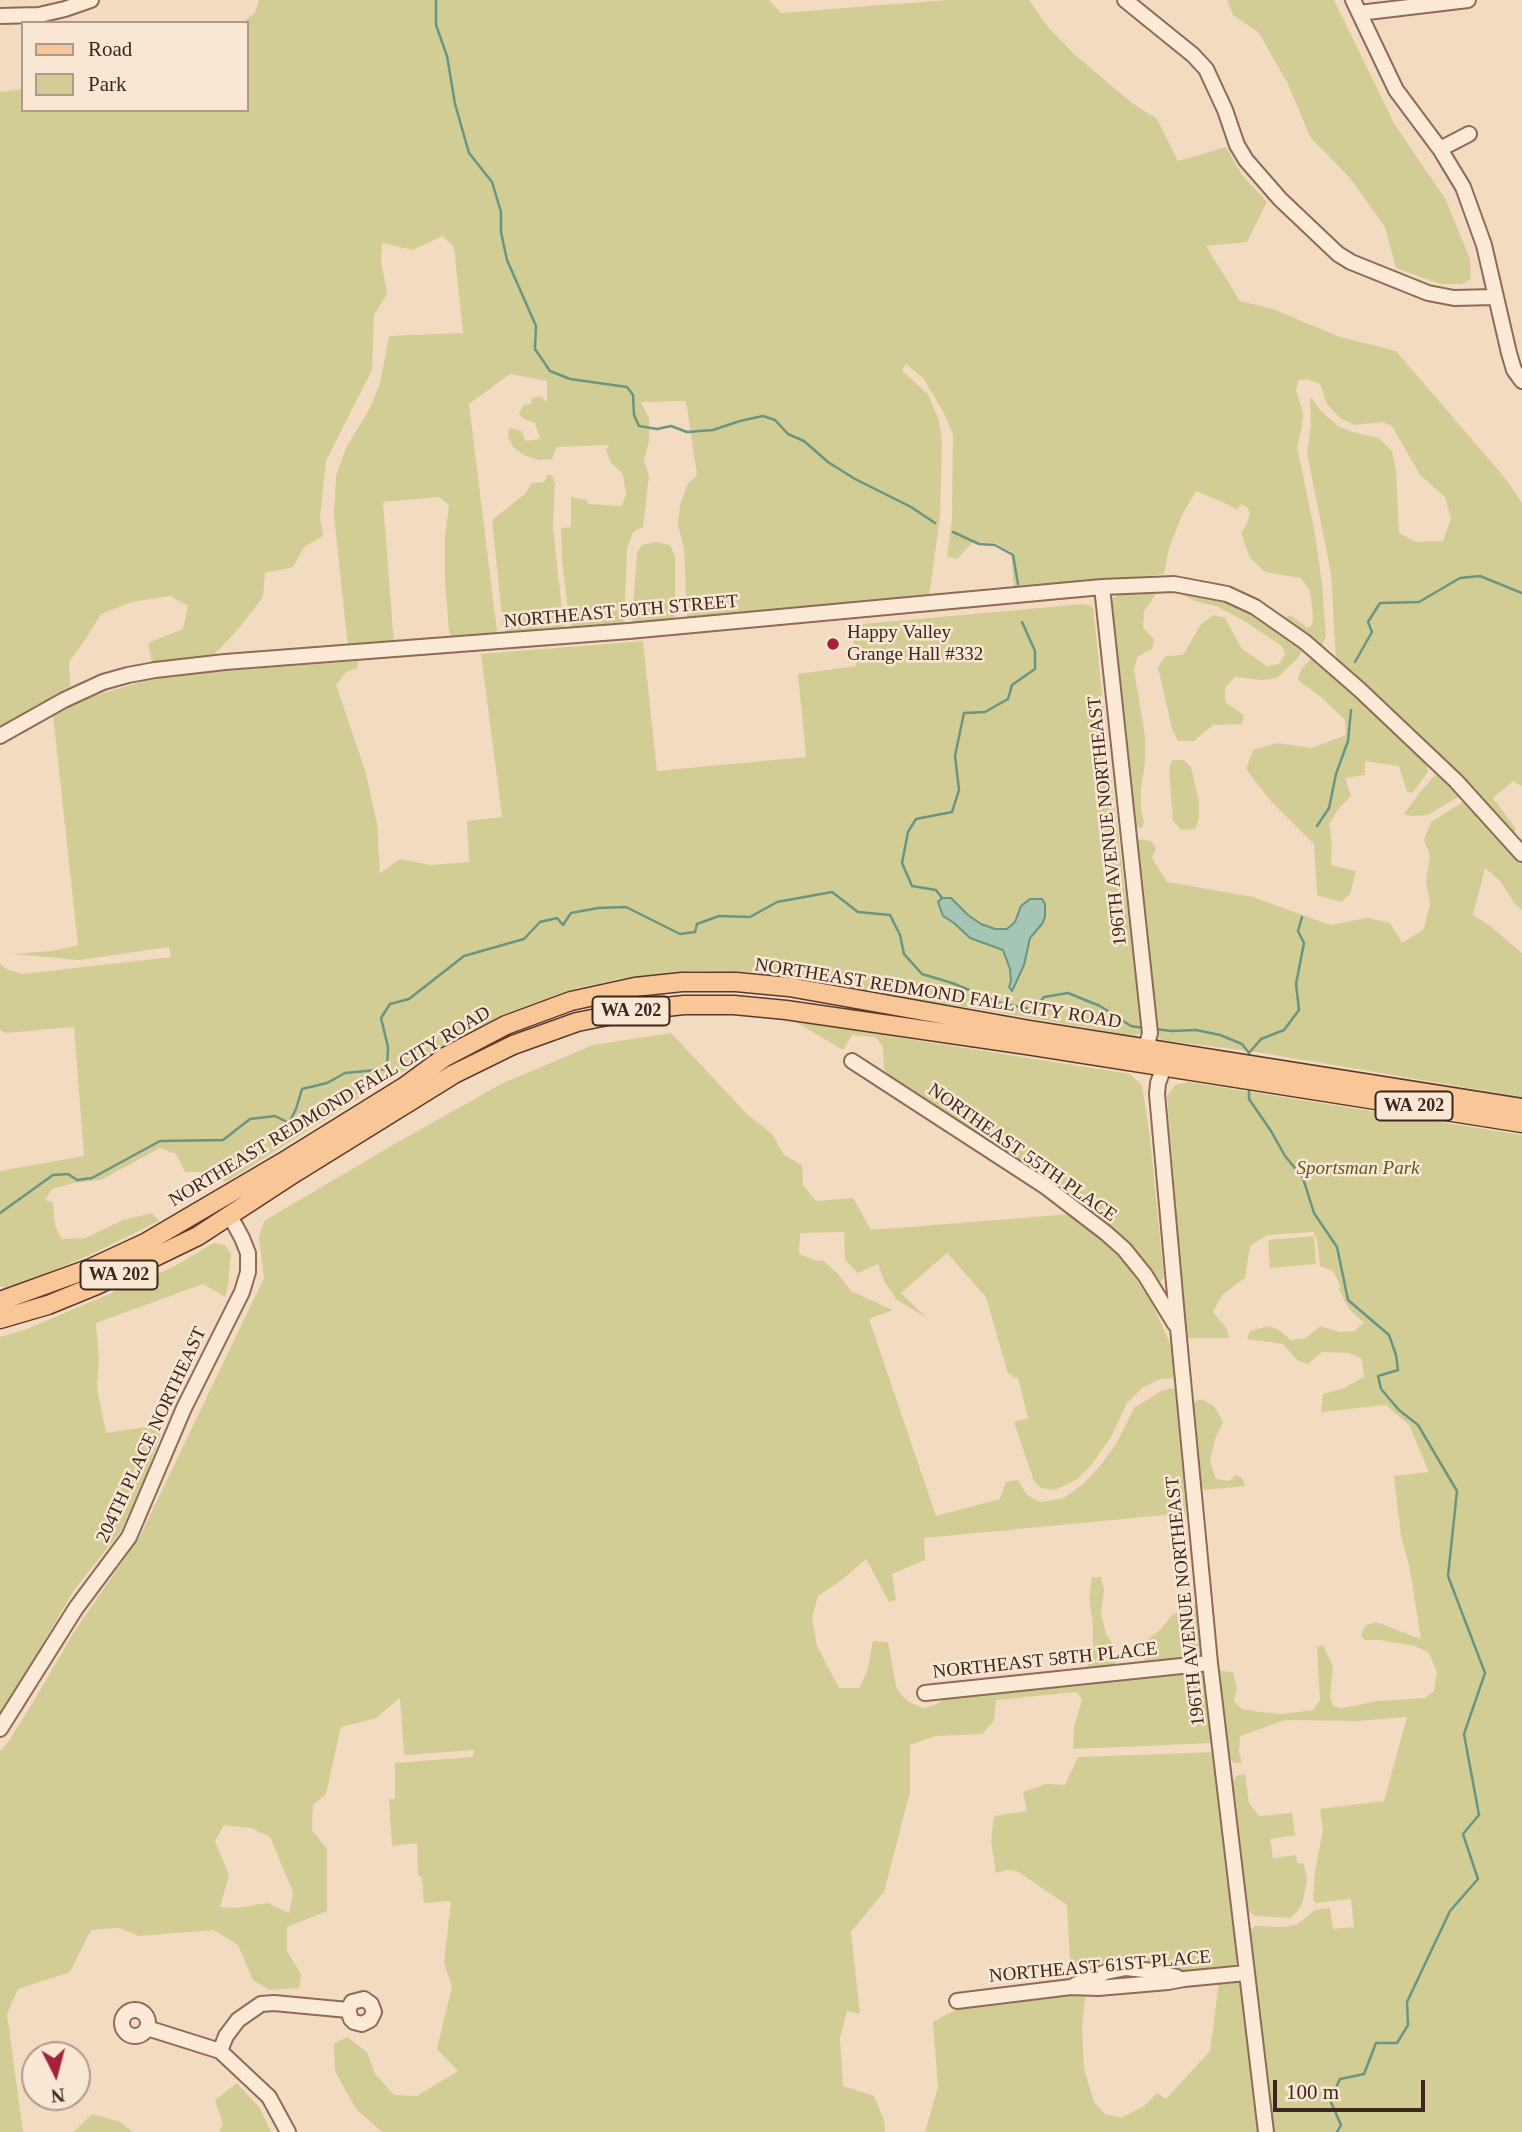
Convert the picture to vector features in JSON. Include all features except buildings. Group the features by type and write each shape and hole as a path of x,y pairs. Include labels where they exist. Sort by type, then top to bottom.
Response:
{"main road":[{"name":"NORTHEAST REDMOND FALL CITY ROAD","path":"0,1301 43,1287 145,1243 404,1087 445,1057 506,1025 570,1001 635,987 736,982 1147,1034 1187,1055 1226,1068"},
{"name":"NORTHEAST REDMOND FALL CITY ROAD","path":"0,1319 48,1305 198,1236 454,1074 513,1045 578,1022 638,1010 684,1005 786,1010 1164,1067 1226,1068 1522,1108"},
{"path":"1125,1060 1147,1034"},
{"path":"1164,1067 1187,1055"},
{"name":"NORTHEAST REDMOND FALL CITY ROAD","path":"1258,1073 1522,1123"},
{"path":"220,1200 230,1216"}],"street":[{"path":"1125,0 1206,69 1246,160 1280,199 1338,254 1350,262 1428,293 1454,298 1494,297"},
{"path":"1468,0 1356,7 1396,90 1440,149 1463,187 1484,245 1508,353 1514,370 1522,381"},
{"path":"0,16 38,15 65,9 84,1"},
{"path":"1440,149 1468,134"},
{"name":"NORTHEAST 50TH STREET","path":"0,736 64,700 103,682 155,670 225,662 629,631 1102,587 1174,584 1227,594 1255,607 1305,642 1456,781 1522,854"},
{"name":"196TH AVENUE NORTHEAST","path":"1102,587 1147,1034"},
{"name":"NORTHEAST 55TH PLACE","path":"852,1061 1046,1187 1106,1233 1124,1249 1145,1275 1178,1328"},
{"name":"196TH AVENUE NORTHEAST","path":"1164,1067 1157,1094 1210,1663 1266,2132"},
{"name":"204TH PLACE NORTHEAST","path":"0,1729 76,1608 129,1537 184,1408 242,1292 248,1272 248,1252 230,1216"},
{"name":"NORTHEAST 58TH PLACE","path":"925,1693 1210,1663"},
{"name":"NORTHEAST 61ST PLACE","path":"957,2001 1071,1987 1098,1988 1168,1983 1246,1973"},
{"path":"220,2052 226,2036 237,2020 261,2004 348,2010"},
{"path":"148,2028 220,2052 269,2097 288,2132"}],"green space":[{"path":"259,0 769,0 781,13 947,0 1029,0 1048,27 1074,54 1132,103 1157,119 1178,161 1226,147 1242,175 1267,202 1247,242 1206,246 1240,301 1273,309 1340,337 1396,351 1505,478 1522,503 1522,786 1513,781 1493,798 1516,829 1513,833 1435,750 1336,661 1331,573 1307,453 1311,427 1310,398 1338,426 1379,438 1392,451 1396,472 1399,533 1417,542 1443,541 1451,519 1445,497 1420,475 1392,426 1383,422 1354,425 1340,418 1327,404 1320,384 1307,379 1298,381 1296,390 1303,412 1297,446 1322,583 1326,637 1322,645 1313,642 1285,617 1290,615 1308,628 1312,625 1310,591 1301,578 1265,572 1250,558 1241,533 1250,513 1247,507 1241,504 1237,510 1196,491 1182,515 1169,548 1164,574 1014,589 1011,551 996,543 973,542 957,559 947,557 952,519 953,434 923,378 906,364 902,371 928,394 939,421 942,441 940,517 929,597 687,618 684,548 678,525 680,505 687,485 697,475 686,401 641,402 649,418 649,441 644,460 649,476 643,527 633,532 627,549 624,625 575,630 570,624 562,562 561,528 571,527 571,497 587,500 588,504 622,506 626,494 623,474 611,463 606,450 609,445 557,447 552,459 538,460 513,447 508,436 509,428 522,431 525,441 540,439 535,423 522,418 519,413 524,405 531,404 532,398 541,396 547,403 547,381 510,374 469,404 497,631 493,637 452,638 449,631 445,537 449,505 439,497 383,502 394,644 348,647 334,516 336,476 346,448 370,408 380,384 389,336 463,333 454,247 442,236 413,250 382,243 381,260 387,294 374,315 372,370 326,461 320,517 323,536 304,547 293,567 265,573 263,597 214,655 152,663 148,643 183,629 188,606 170,596 132,602 101,614 69,662 70,686 0,727 0,92 21,89 21,112 248,112 248,21 245,21 255,13"},
{"path":"1227,0 1334,0 1395,125 1446,200 1470,259 1471,279 1462,284 1440,284 1396,268 1385,227 1350,178 1310,137 1288,84 1259,33 1233,15"},
{"path":"547,475 552,475 555,483 553,528 564,627 560,631 507,634 503,627 492,520 526,493 531,483 544,482"},
{"path":"656,542 670,545 675,557 675,617 672,620 635,624 632,620 637,553 642,545"},
{"path":"1176,588 1236,602 1299,643 1302,651 1277,678 1262,680 1235,677 1225,688 1225,702 1244,715 1242,724 1213,725 1194,741 1178,741 1172,729 1158,667 1166,656 1183,655 1201,624 1214,615 1225,618 1242,649 1267,666 1279,664 1285,654 1282,646 1216,606 1195,601 1173,590 1156,594 1144,611 1143,628 1154,639 1152,649 1138,656 1134,670 1145,736 1141,788 1144,822 1142,828 1139,828 1135,825 1133,812 1110,600 1124,591"},
{"path":"1084,604 1093,607 1112,788 1143,1032 1134,1036 816,981 749,972 692,971 619,979 573,989 502,1015 383,1083 226,1182 205,1172 185,1172 176,1154 160,1148 101,1180 52,1189 45,1200 53,1202 55,1226 62,1239 85,1238 123,1220 152,1213 159,1221 52,1271 5,1288 0,1286 0,1171 84,1156 74,1027 6,1033 0,1030 0,963 6,969 23,974 171,957 169,947 79,960 12,954 52,951 78,945 53,715 94,696 161,676 358,661 358,668 346,672 336,685 365,770 377,823 380,873 400,859 430,865 469,862 467,821 502,817 481,654 643,641 657,771 806,757 798,674 856,666 852,625"},
{"path":"1312,658 1426,761 1428,772 1412,793 1407,792 1399,766 1365,761 1365,775 1345,778 1351,796 1329,824 1331,865 1356,871 1350,894 1341,902 1317,895 1314,844 1269,799 1246,769 1253,750 1277,743 1312,748 1346,735 1345,720 1298,680 1301,669"},
{"path":"1172,760 1184,760 1191,767 1199,801 1199,819 1195,829 1181,830 1173,821 1169,770"},
{"path":"1439,774 1459,792 1458,797 1428,815 1404,814 1435,775"},
{"path":"1463,802 1471,803 1522,864 1522,910 1500,881 1485,868 1473,915 1522,953 1522,1097 1257,1052 1161,1040 1157,1035 1153,1021 1138,839 1151,841 1156,848 1152,858 1167,882 1253,897 1330,925 1367,918 1390,923 1402,943 1424,929 1430,904 1426,881 1430,855 1424,840 1431,822"},
{"path":"794,1021 1130,1074 1142,1085 1164,1277 1160,1282 1154,1279 1114,1232 1055,1185 1019,1159 891,1078 884,1069 883,1047 875,1037 852,1035 843,1050"},
{"path":"671,1033 747,1114 772,1134 784,1155 802,1165 803,1185 816,1201 853,1198 871,1230 1071,1214 1107,1243 1129,1268 1154,1307 1171,1346 1175,1378 1161,1379 1142,1388 1127,1403 1111,1437 1093,1463 1076,1480 1055,1490 1041,1488 1034,1481 1014,1422 1028,1418 1018,1377 1013,1378 1011,1373 1008,1374 986,1297 947,1253 901,1293 927,1318 897,1300 884,1281 878,1264 858,1273 845,1260 844,1232 800,1233 799,1254 824,1261 851,1291 893,1310 869,1319 936,1516 1000,1499 1006,1482 1018,1480 1027,1495 1041,1502 1064,1498 1083,1484 1100,1466 1116,1444 1134,1408 1163,1390 1177,1388 1186,1513 924,1538 925,1560 892,1574 896,1600 889,1602 866,1559 818,1596 812,1618 817,1646 839,1688 859,1688 867,1672 873,1641 888,1642 896,1686 909,1702 924,1708 948,1697 1199,1672 1206,1674 1213,1743 1073,1749 1074,1728 1082,1699 1076,1692 996,1700 994,1721 982,1734 935,1736 910,1745 910,1792 884,1892 851,1932 860,2014 847,2011 840,2038 843,2086 874,2096 884,2120 885,2132 382,2132 356,2109 335,2071 334,2044 347,2037 367,2052 375,2074 394,2095 417,2096 458,2071 437,2049 452,1986 444,1963 451,1901 424,1903 422,1878 418,1875 417,1843 392,1846 389,1799 395,1799 395,1763 473,1757 474,1750 404,1755 400,1698 376,1718 341,1727 326,1794 313,1805 312,1830 327,1849 327,1911 287,1927 287,1951 301,1974 299,1988 269,1990 253,1980 238,1945 214,1930 139,1936 119,1928 91,1930 70,1972 18,1989 7,2014 23,2132 0,2132 0,1751 32,1704 74,1632 140,1536 264,1278 259,1237 264,1221 501,1084 593,1045","holes":["224,1825 251,1828 270,1837 293,1892 289,1913 268,1903 236,1908 220,1907 229,1875 215,1841"]},
{"name":"Sportsman Park","path":"1188,1082 1522,1135 1522,2132 925,2132 938,2087 933,2022 959,2008 1089,1994 1085,1998 1082,2028 1084,2069 1094,2102 1105,2114 1121,2118 1144,2106 1157,2093 1166,2099 1210,2051 1219,1982 1242,1984 1258,2128 1272,2125 1250,1930 1255,1926 1296,1925 1315,1910 1330,1908 1333,1929 1354,1927 1351,1899 1316,1903 1313,1900 1315,1871 1323,1830 1320,1809 1384,1801 1407,1717 1357,1721 1285,1720 1240,1736 1239,1752 1242,1763 1234,1763 1228,1756 1220,1671 1233,1672 1237,1688 1234,1701 1242,1709 1282,1714 1313,1710 1320,1700 1317,1647 1323,1645 1333,1667 1330,1696 1333,1706 1342,1708 1378,1701 1425,1698 1434,1691 1437,1672 1429,1653 1415,1646 1364,1640 1361,1635 1366,1625 1376,1622 1421,1639 1409,1565 1401,1536 1394,1476 1429,1472 1409,1425 1386,1405 1321,1412 1323,1394 1344,1388 1364,1377 1362,1359 1349,1353 1322,1352 1308,1364 1298,1361 1283,1344 1247,1339 1250,1331 1269,1326 1291,1340 1306,1338 1320,1326 1339,1332 1354,1331 1364,1323 1349,1309 1333,1271 1320,1266 1317,1240 1313,1232 1267,1235 1250,1246 1245,1278 1222,1295 1213,1312 1227,1329 1229,1338 1186,1338 1167,1096 1175,1085"},
{"path":"1314,1236 1316,1264 1270,1268 1268,1240"},
{"path":"214,1243 225,1245 231,1254 225,1297 203,1284 96,1323 99,1360 97,1388 106,1433 164,1424 144,1481 121,1531 74,1590 0,1713 0,1337 27,1329 175,1266"},
{"path":"1200,1399 1214,1406 1223,1422 1215,1439 1210,1461 1216,1479 1229,1481 1236,1475 1242,1478 1245,1486 1205,1490 1200,1486 1193,1403"},
{"path":"1092,1577 1101,1577 1104,1590 1101,1613 1112,1644 1116,1667 1086,1670 1093,1651 1089,1598"},
{"path":"1196,1605 1203,1655 1144,1662 1147,1640 1161,1629 1172,1615"},
{"path":"1215,1752 1238,1962 1232,1968 1186,1973 1129,1964 1071,1980 1067,1905 1017,1871 996,1873 991,1841 994,1816 1027,1811 1023,1792 1046,1784 1065,1785 1078,1757"},
{"path":"1245,1774 1249,1803 1259,1816 1292,1813 1295,1835 1270,1839 1273,1858 1296,1855 1297,1863 1304,1864 1307,1880 1303,1901 1298,1911 1290,1918 1255,1916 1247,1910 1232,1782 1236,1776"},
{"path":"237,2083 260,2108 271,2132 219,2132 223,2125 215,2100"},
{"path":"92,2114 120,2122 133,2132 74,2132"}],"shaded area":[{"path":"942,898 951,898 968,915 995,929 1007,929 1015,922 1021,906 1030,899 1042,899 1045,904 1045,917 1030,938 1024,965 1012,991 1009,987 1010,969 1003,950 970,938 943,916 938,902"}],"waterway":[{"path":"436,0 436,25 447,56 455,104 469,153 492,182 501,212 501,232 507,260 536,326 535,349 550,371 570,379 627,387 633,395 634,415 639,426 657,429 671,426 687,432 713,430 763,416 775,420 788,434 804,441 828,462 935,523"},
{"path":"953,532 979,544 995,545 1013,555 1018,584"},
{"path":"1355,662 1372,632 1368,622 1380,603 1419,602 1460,578 1480,576 1522,593"},
{"path":"942,898 936,890 912,886 902,863 908,832 916,819 952,812 959,790 955,756 964,713 985,712 1008,699 1012,685 1035,669 1035,651 1022,622"},
{"path":"1317,826 1329,808 1336,774 1348,741 1351,710"},
{"path":"0,1213 53,1175 68,1174 77,1180 92,1178 160,1141 223,1140 250,1119 275,1116 289,1123 302,1089 327,1083 345,1073 387,1069 388,1047 381,1018 390,1004 409,999 464,956 524,939 540,922 557,918 563,925 571,913 598,908 626,907 680,934 695,932 697,924 719,916 750,917 777,902 832,892 858,912 890,915 900,935 904,954 922,974 1001,1003 1034,1010 1044,997 1068,993 1100,1006 1131,1026 1144,1028"},
{"path":"1249,1053 1261,1039 1284,1030 1299,1010 1296,984 1304,943 1298,931 1302,917"},
{"path":"1154,1029 1196,1030 1220,1035 1242,1044 1249,1057"},
{"path":"1249,1088 1249,1099 1285,1156 1303,1178 1314,1213 1337,1247 1348,1300 1389,1335 1398,1370 1378,1376 1381,1389 1399,1410 1418,1425 1457,1491 1448,1576 1485,1673 1464,1734 1479,1815 1463,1834 1478,1879 1450,1911 1407,2002 1408,2025 1397,2043 1376,2043 1364,2074 1340,2079 1330,2100 1341,2125 1337,2132"}],"place":[{"name":"Happy Valley Grange Hall #332","path":"833,644"}]}
